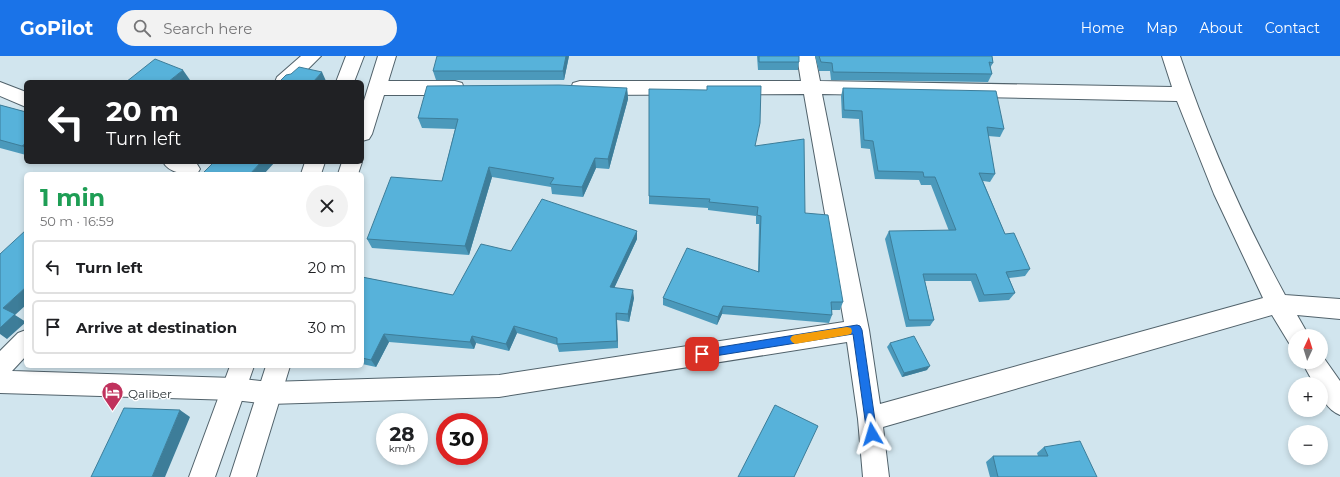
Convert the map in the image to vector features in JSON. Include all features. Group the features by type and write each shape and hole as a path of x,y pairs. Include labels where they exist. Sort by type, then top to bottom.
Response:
{"street":[{"path":"286,80 312,56"},
{"path":"346,80 355,56"},
{"path":"364,128 387,56"},
{"path":"806,56 813,87 857,330 870,419 876,477"},
{"path":"1171,56 1183,94 1203,147 1225,198 1277,304 1293,329"},
{"path":"560,88 813,87 1183,94"},
{"path":"378,88 473,88"},
{"path":"0,89 24,99"},
{"path":"870,419 1277,304 1340,309"},
{"path":"0,382 234,389 269,393 499,386 857,330"},
{"path":"0,367 24,342"},
{"path":"202,477 241,368"},
{"path":"243,477 277,368"},
{"path":"1318,369 1340,403"}],"building":[{"path":"437,56 566,56 563,71 433,71"},
{"path":"759,56 799,56 799,62 759,62"},
{"path":"819,56 992,56 993,63 989,62 992,74 833,72 832,63 821,62"},
{"path":"155,59 183,70 170,80 129,80"},
{"path":"299,67 322,72 315,80 281,80 286,75 291,74"},
{"path":"559,85 627,88 608,159 595,158 582,187 550,184 554,178 489,167 465,246 367,239 391,177 442,181 458,119 418,118 427,86"},
{"path":"707,86 761,86 760,123 755,146 804,139 805,213 828,215 843,302 831,302 832,315 723,306 718,317 663,298 687,248 759,272 761,216 757,215 758,207 709,202 710,199 649,196 649,89 707,90"},
{"path":"843,88 996,91 1004,129 987,127 995,174 979,173 1005,234 1014,233 1030,269 1006,272 1015,293 984,295 976,274 923,274 934,320 909,320 889,231 956,230 935,177 924,177 923,172 878,171 873,141 864,140 862,111 844,110"},
{"path":"0,105 24,111 24,144 22,146 0,140"},
{"path":"212,164 259,164 252,172 204,172"},
{"path":"542,199 637,231 610,287 633,290 628,314 616,313 617,341 557,344 557,338 514,326 506,344 472,336 470,342 384,334 371,360 364,358 364,277 453,295 481,244 511,251"},
{"path":"24,232 24,289 3,308 15,314 0,328 0,254"},
{"path":"914,336 930,366 904,373 890,343"},
{"path":"775,405 818,426 794,477 738,477"},
{"path":"124,408 180,410 152,477 91,477"},
{"path":"1080,441 1097,477 998,477 993,456 1048,456 1044,447"}],"slow traffic":[{"path":"795,339 847,331"}],"place":[{"name":"Qaliber","path":"113,412"}],"route":[{"path":"702,354 857,330 872,434"}]}
